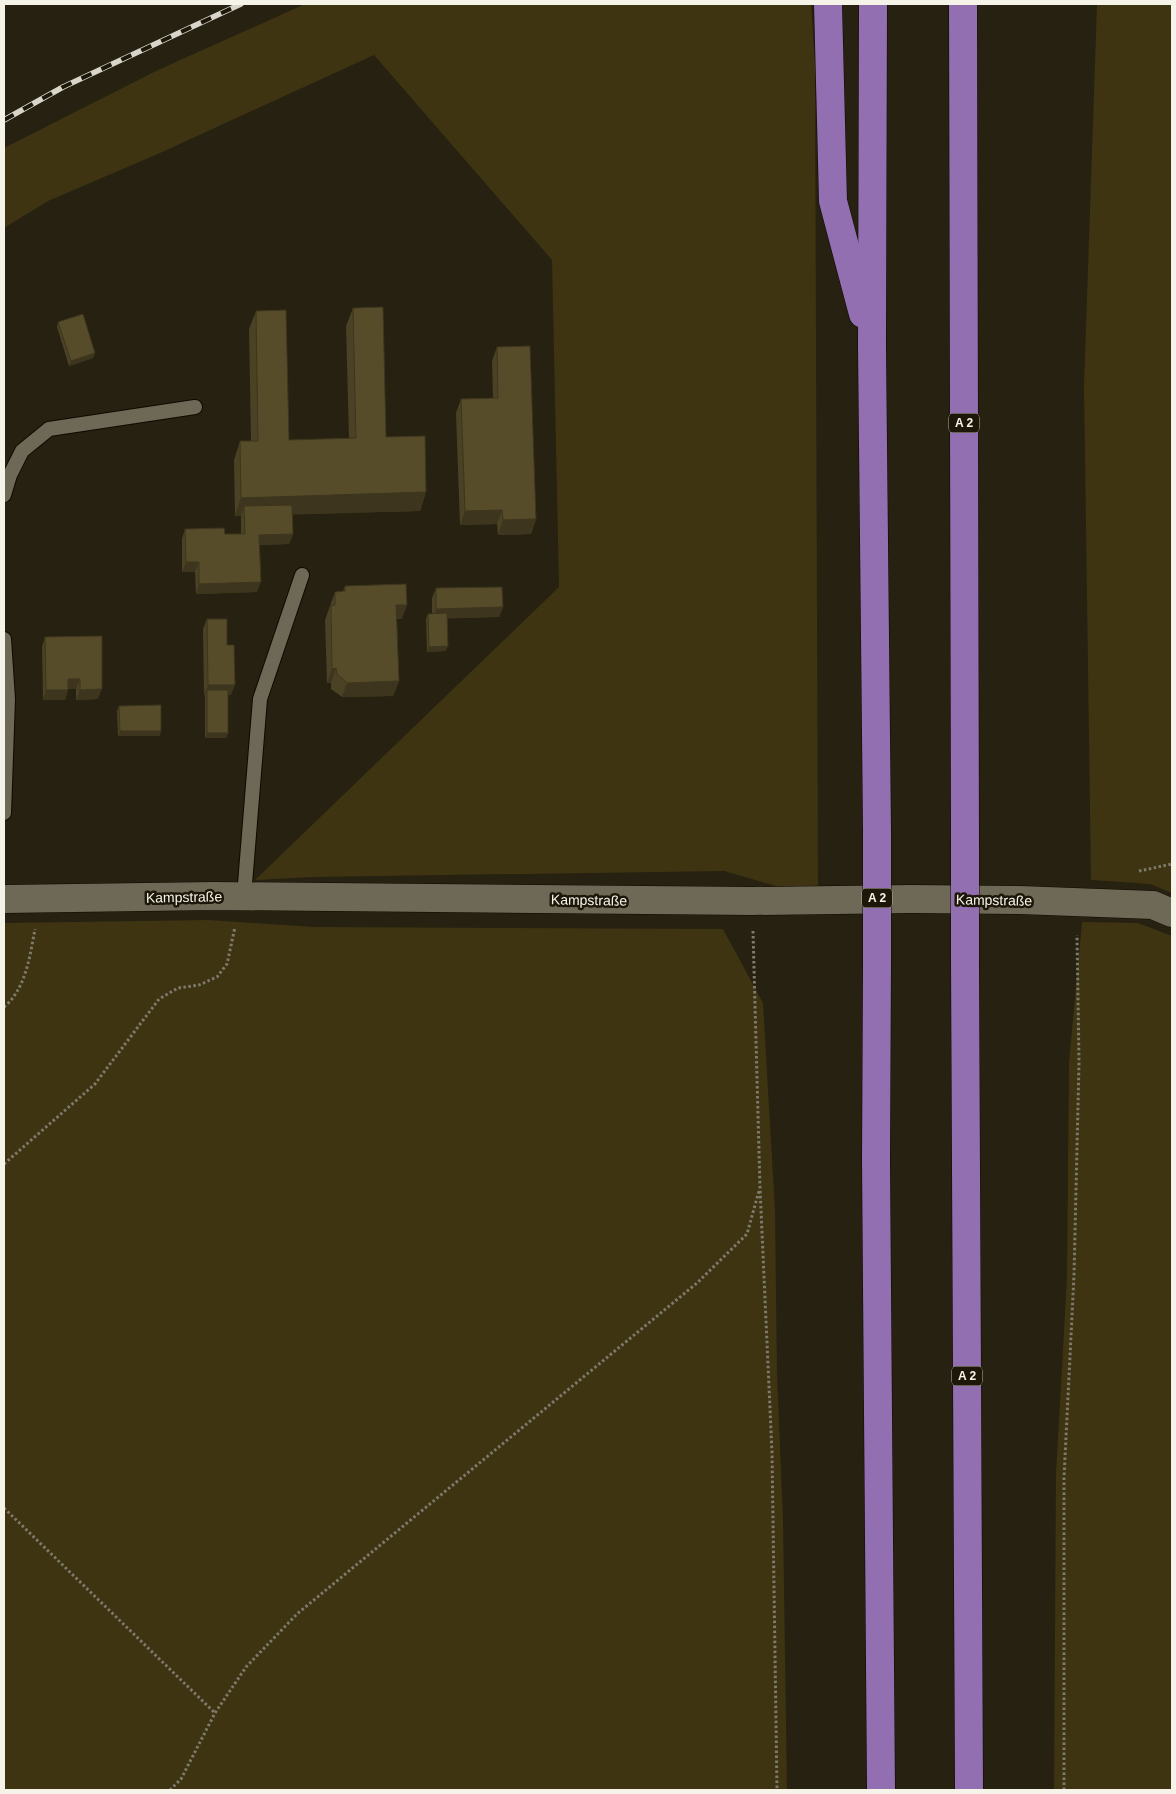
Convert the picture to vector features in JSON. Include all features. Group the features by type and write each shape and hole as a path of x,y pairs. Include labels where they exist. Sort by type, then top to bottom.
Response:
{"highway":[{"path":"828,4 833,201 872,347"},
{"name":"A 2","path":"873,4 872,347 877,831 876,1161 881,1790"},
{"name":"A 2","path":"963,4 969,1790"}],"street":[{"name":"Kampstraße","path":"4,899 242,896 752,901 1020,900 1153,905 1172,913"}],"lane":[{"path":"4,495 10,475 22,450 49,429 195,407"},
{"path":"242,896 260,699 302,575"},
{"path":"4,639 8,699 4,813"}],"path":[{"path":"4,1164 94,1084 159,999 178,988 199,985 217,977 227,964 242,896"},
{"path":"4,1007 10,1002 28,966 40,898"},
{"path":"752,901 760,1188 772,1453 777,1790"},
{"path":"1064,1790 1064,1478 1074,1255 1078,1063 1077,902"},
{"path":"170,1790 181,1779 214,1713 246,1668 297,1614 697,1284 747,1234 760,1188"},
{"path":"4,1508 214,1713"}],"shaded area":[{"path":"305,4 811,4 815,64 818,886 776,886 724,871 312,877 255,880 559,587 552,260 374,55 160,153 48,201 4,228 4,148 158,70"},
{"path":"1097,4 1172,4 1172,893 1150,884 1091,880 1084,386"},
{"path":"209,920 314,927 723,929 763,1003 775,1210 777,1374 783,1519 787,1790 4,1790 4,923"},
{"path":"1082,922 1138,923 1172,936 1172,1790 1054,1790 1056,1474 1067,1277 1069,1062"}],"building":[{"path":"383,307 386,437 425,436 426,492 241,498 240,441 258,441 256,311 286,310 289,440 356,438 353,308"},
{"path":"83,314 95,353 71,361 58,322"},
{"path":"530,346 536,519 503,520 502,510 465,511 461,399 498,398 497,347"},
{"path":"292,505 293,534 259,535 261,582 199,584 199,562 186,562 185,529 224,528 225,534 245,534 244,506"},
{"path":"406,584 407,605 396,605 399,681 347,683 337,674 336,668 332,669 331,606 335,605 335,592 345,591 345,586"},
{"path":"502,587 503,607 436,609 436,588"},
{"path":"447,613 448,646 429,647 428,614"},
{"path":"207,619 227,619 227,645 234,645 235,685 208,685"},
{"path":"102,636 102,689 80,690 80,679 68,679 68,690 46,690 45,637"},
{"path":"207,690 228,690 228,733 207,733"},
{"path":"161,705 161,731 120,731 119,706"}],"railway":[{"path":"4,120 63,87 241,4"}]}
